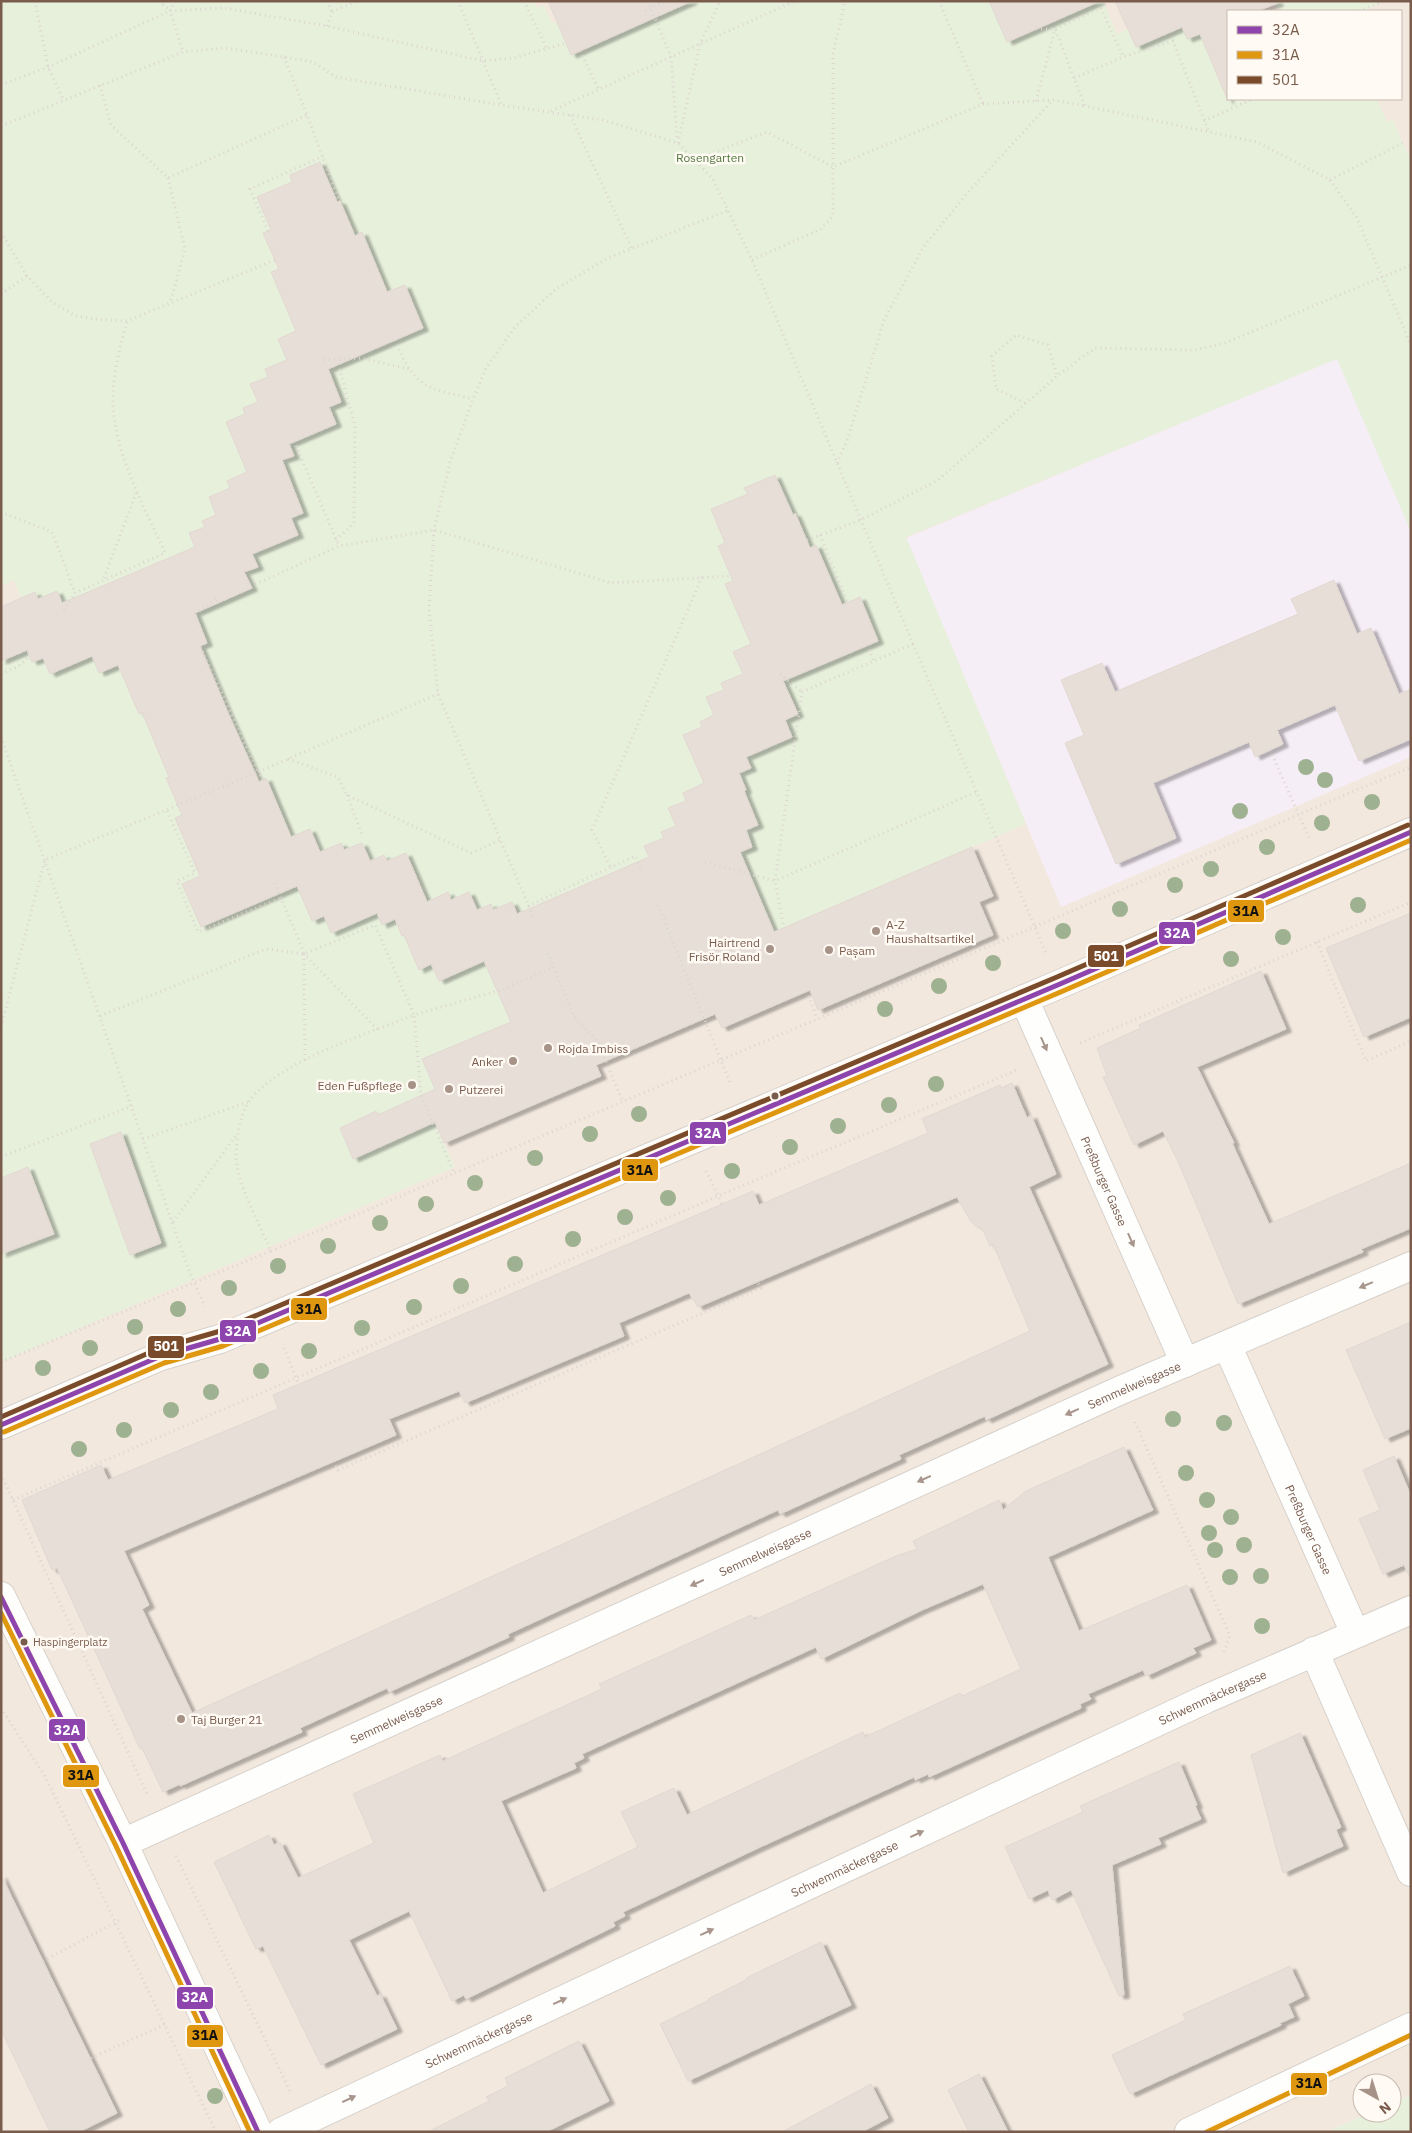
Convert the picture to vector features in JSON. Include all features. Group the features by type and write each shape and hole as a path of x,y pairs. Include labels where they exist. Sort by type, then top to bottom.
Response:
{"street":[{"path":"1,1425 161,1356 220,1339 1060,984 1324,868 1411,832"},
{"name":"Preßburger Gasse","path":"1024,999 1185,1363"},
{"name":"Semmelweisgasse","path":"122,1843 1120,1390 1411,1266"},
{"name":"Preßburger Gasse","path":"1227,1345 1355,1633"},
{"path":"1,1596 151,1903 258,2132"},
{"name":"Schwemmäckergasse","path":"293,2126 1206,1699 1411,1610"},
{"path":"1314,1651 1411,1872"},
{"path":"1189,2132 1411,2027"}],"path":[{"path":"35,1 48,67 63,99"},
{"path":"159,1 170,11 183,52"},
{"path":"170,11 175,1"},
{"path":"327,1 332,12 327,26"},
{"path":"332,12 357,1"},
{"path":"458,1 502,105"},
{"path":"524,1 547,48"},
{"path":"648,1 672,57 678,143"},
{"path":"645,11 665,1"},
{"path":"678,143 700,44 720,1"},
{"path":"550,111 795,1"},
{"path":"752,260 821,229 833,216 833,54 845,1"},
{"path":"939,1 983,104"},
{"path":"1102,1 1101,8 1123,57"},
{"path":"1361,10 1383,1"},
{"path":"1,85 48,67 170,11 224,8 327,26 484,61 514,58 566,43"},
{"path":"1036,29 1055,29 1101,8"},
{"path":"1036,101 1055,29"},
{"path":"1055,29 1085,106"},
{"path":"1074,78 1123,57 1173,41 1209,132"},
{"path":"1,126 63,99 183,52 225,48 313,62 336,77 603,120 678,143 713,179 752,260 912,644 1060,984"},
{"path":"580,51 599,90"},
{"path":"284,57 308,115 339,201"},
{"path":"100,85 111,125 168,178 185,249 170,304"},
{"path":"833,167 983,104 1053,100 1257,142 1330,180 1357,218 1411,345"},
{"path":"836,464 847,441 884,320 924,246 970,190 1053,100"},
{"path":"1204,121 1251,100"},
{"path":"570,114 632,249"},
{"path":"168,178 308,115"},
{"path":"695,160 767,132 833,167"},
{"path":"1330,180 1403,143"},
{"path":"268,231 250,189 323,156"},
{"path":"533,916 438,694 429,609 434,530 450,462 486,368 515,327 556,289 608,258 729,210"},
{"path":"1,232 27,276 52,302 74,315 93,319 127,321 275,260"},
{"path":"807,540 861,520 938,480 1057,376 1095,348 1195,350 1234,340 1411,265"},
{"path":"1,294 27,276"},
{"path":"64,610 75,593 165,553 137,490 120,442 113,404 117,362 127,321"},
{"path":"1025,404 996,389 992,356 1016,335 1048,345 1057,376"},
{"path":"395,340 409,369 418,380 435,390 473,399"},
{"path":"324,360 361,358 409,369"},
{"path":"336,540 354,523 355,426 337,360"},
{"path":"294,441 338,546"},
{"path":"104,579 137,490"},
{"path":"1,512 52,532 75,593"},
{"path":"250,585 263,581 338,546 434,530 611,583 731,576"},
{"path":"820,535 848,603"},
{"path":"610,866 592,830 702,578"},
{"path":"195,614 217,599"},
{"path":"802,692 912,644"},
{"path":"867,645 874,661"},
{"path":"200,646 263,780"},
{"path":"1,674 19,666 29,657"},
{"path":"780,674 802,692"},
{"path":"784,928 775,881 802,692"},
{"path":"44,860 167,811 438,694"},
{"path":"1,737 172,1222 194,1282 220,1339"},
{"path":"1270,750 1324,868"},
{"path":"288,759 338,777 363,837"},
{"path":"1,1362 271,1251 1411,767"},
{"path":"705,862 775,881 976,792"},
{"path":"347,795 470,853 500,840"},
{"path":"167,811 195,873 177,881 198,932 281,898"},
{"path":"528,906 610,866 635,856 641,870"},
{"path":"1,1027 44,860"},
{"path":"275,883 304,954 305,1060"},
{"path":"13,1500 718,1196 1411,902"},
{"path":"658,906 745,1118"},
{"path":"100,1016 266,949 304,954 375,925 414,1015 421,1095 454,1173"},
{"path":"1317,942 1366,1061 1411,1041"},
{"path":"548,953 574,1018 596,1040 623,1102"},
{"path":"304,954 378,1030"},
{"path":"172,1222 237,1134 249,1102 265,1085 293,1065 414,1015 504,989 554,968"},
{"path":"807,991 817,1019"},
{"path":"143,1139 249,1102"},
{"path":"1,1157 132,1106"},
{"path":"237,1134 237,1166 247,1196 271,1251"},
{"path":"333,1461 338,1470 761,1288 758,1281"},
{"path":"1120,1390 1230,1636 1206,1699"},
{"path":"1,1708 46,1778 216,2132"},
{"path":"43,1961 151,1903"},
{"path":"91,2058 200,2008"}],"shaded area":[{"path":"1,1 1411,1 1411,2095 1402,2099 1402,2073 1352,2073 1352,2121 1327,2132 1,2132"},
{"path":"1337,358 1411,532 1411,757 1061,907 906,538"}],"green space":[{"name":"Rosengarten","path":"1,1 534,1 537,8 544,5 552,23 557,22 571,55 648,21 640,1 989,1 1007,42 1061,19 1074,1 1103,1 1117,34 1128,29 1136,47 1170,32 1180,22 1200,34 1206,50 1209,49 1223,82 1227,80 1227,100 1377,100 1387,122 1393,120 1408,154 1411,153 1411,532 1337,359 906,537 1026,824 774,932 752,882 723,859 752,847 746,830 758,825 739,773 751,768 744,752 762,750 792,737 785,720 797,714 778,670 828,662 878,640 860,597 842,605 816,545 810,548 795,513 793,515 775,475 745,488 748,494 725,543 718,546 733,581 725,584 751,644 733,652 743,674 721,683 724,690 707,697 714,715 700,722 702,727 684,735 704,783 683,793 686,801 668,808 676,826 661,832 664,838 645,846 653,865 616,871 551,899 521,922 512,902 493,910 491,905 477,910 469,892 451,900 448,892 427,902 387,861 384,855 370,861 362,843 344,850 341,843 320,852 310,829 291,837 266,779 258,782 200,646 207,642 193,609 219,602 252,588 245,572 257,567 250,550 267,548 298,535 291,518 302,513 282,460 294,456 287,439 305,437 336,423 329,407 341,401 323,358 372,350 423,328 405,285 387,292 361,233 355,236 340,201 337,202 320,163 290,175 292,182 257,197 271,230 263,234 278,269 271,272 296,331 278,339 287,360 265,369 268,377 250,384 258,402 243,408 245,414 226,422 247,472 227,481 230,488 209,497 216,515 202,521 205,527 189,533 198,552 160,561 92,590 64,610 57,591 38,599 21,598 14,580 1,586"},
{"path":"1226,1 1385,1 1365,10 1278,10 1275,3 1259,10 1256,10 1252,6 1242,10 1230,10"},
{"path":"25,646 32,662 43,658 50,674 92,656 118,665 139,713 142,712 169,777 166,779 182,815 175,819 200,876 182,884 201,927 251,906 289,878 293,888 297,886 312,920 324,916 331,933 362,920 375,908 382,924 395,919 401,936 404,935 419,969 431,964 439,981 468,968 482,957 554,1003 423,1059 435,1089 444,1143 455,1167 1,1362 1,661 14,656"},
{"path":"1411,2095 1411,2132 1327,2132 1352,2121 1352,2123 1402,2123 1402,2099"}],"building":[{"path":"548,1 692,1 571,55"},
{"path":"989,1 1100,1 1007,42"},
{"path":"1115,1 1277,1 1278,3 1260,10 1227,10 1227,99 1200,34 1187,39 1182,27 1136,47"},
{"path":"320,162 337,202 340,201 355,236 362,232 387,292 405,285 423,328 328,369 341,402 329,407 336,424 289,444 294,456 282,460 303,513 291,518 298,535 252,554 258,567 244,572 252,588 195,613 207,643 200,646 228,713 259,782 266,778 291,837 310,829 320,852 341,843 344,850 362,843 370,861 384,855 387,861 406,853 427,902 448,892 451,900 469,892 477,910 491,904 493,910 512,902 517,914 649,857 644,846 664,838 661,832 676,826 668,808 686,801 683,793 704,783 683,735 702,727 700,722 714,715 706,697 724,690 721,683 743,674 733,652 751,644 725,584 733,581 718,546 725,543 711,509 748,494 744,488 775,475 793,515 795,513 810,548 816,545 842,605 860,597 878,641 783,681 798,714 785,720 792,737 746,757 751,768 739,773 758,825 746,830 752,847 740,852 774,932 972,847 993,896 979,902 993,935 818,1010 810,990 722,1028 715,1014 596,1065 601,1076 444,1143 435,1122 353,1159 340,1128 376,1111 378,1115 435,1089 422,1059 511,1022 484,961 439,981 431,964 419,970 395,919 382,925 377,913 331,933 324,916 312,921 297,886 201,927 182,884 200,876 175,818 182,815 166,778 169,777 142,712 139,714 118,665 99,673 92,656 50,674 43,658 32,662 27,650 1,661 1,607 35,592 38,599 57,591 62,603 195,547 189,533 205,527 202,521 216,515 209,497 230,488 227,481 247,472 226,422 245,414 243,408 258,402 250,384 268,377 265,369 287,360 278,339 296,331 271,272 279,269 263,233 271,230 257,197 292,182 290,175"},
{"path":"1334,580 1357,634 1371,628 1399,694 1411,689 1411,739 1359,761 1335,705 1277,730 1283,744 1255,757 1249,742 1153,783 1176,838 1116,864 1065,743 1084,735 1061,680 1102,663 1115,692 1298,614 1291,599"},
{"path":"1411,913 1411,1017 1364,1037 1326,948"},
{"path":"1261,971 1286,1029 1197,1067 1234,1143 1232,1143 1269,1224 1411,1163 1411,1228 1361,1249 1363,1252 1238,1304 1180,1166 1163,1131 1134,1145 1103,1077 1107,1076 1097,1048 1141,1028 1139,1025"},
{"path":"1012,1083 1027,1118 1031,1115 1056,1174 1029,1187 1108,1364 986,1420 985,1416 899,1455 901,1459 780,1514 778,1510 508,1634 509,1637 389,1692 387,1688 300,1728 302,1732 163,1792 142,1748 140,1749 57,1568 52,1570 22,1500 101,1465 108,1480 278,1409 273,1395 753,1191 759,1205 928,1133 922,1119 1000,1085 1001,1088","holes":["957,1197 971,1222 983,1230 990,1246 993,1244 1030,1331 192,1713 142,1609 149,1605 124,1551 396,1435 389,1419 459,1391 465,1403 624,1336 619,1323 689,1293 698,1307"]},
{"path":"121,1132 161,1243 130,1255 90,1144"},
{"path":"28,1167 54,1234 1,1254 1,1178"},
{"path":"1411,1322 1411,1428 1385,1439 1346,1350"},
{"path":"1124,1447 1153,1510 1048,1557 1079,1631 1187,1585 1211,1640 1193,1648 1196,1653 1146,1676 1143,1670 1088,1694 1091,1699 1080,1704 1081,1708 929,1777 928,1774 915,1780 914,1777 623,1912 625,1916 613,1922 615,1926 466,1999 464,1995 452,2001 409,1911 349,1940 377,1996 380,1994 397,2029 321,2065 263,1946 256,1949 214,1862 269,1835 274,1845 280,1842 298,1878 374,1843 353,1794 440,1755 443,1761 602,1689 599,1684 751,1615 754,1620 896,1556 917,1549 913,1541 999,1500 1003,1510 1026,1491","holes":["983,1584 1021,1669 962,1696 960,1693 865,1737 863,1732 687,1815 674,1788 621,1812 638,1847 543,1893 501,1801 576,1768 574,1763 584,1758 582,1754 816,1647 821,1659 922,1610"]},
{"path":"1394,1456 1411,1496 1411,1580 1404,1565 1383,1574 1359,1519 1380,1510 1363,1470"},
{"path":"1300,1733 1341,1827 1336,1830 1343,1846 1283,1873 1251,1755"},
{"path":"1179,1762 1201,1819 1158,1838 1161,1844 1112,1865 1124,1995 1119,1996 1071,1890 1052,1900 1048,1890 1029,1899 1005,1847 1083,1812 1080,1806"},
{"path":"1,1875 117,2113 79,2132 50,2132 1,2030"},
{"path":"821,1942 851,2005 688,2081 660,2024 709,2000 746,1980 746,1978"},
{"path":"1290,1966 1304,1996 1288,2004 1294,2017 1280,2023 1281,2025 1130,2094 1112,2055 1186,2020 1183,2014"},
{"path":"579,2041 609,2101 546,2132 428,2132 489,2101 486,2097 508,2086 505,2078"},
{"path":"979,2074 1008,2132 969,2132 948,2090"},
{"path":"871,2084 888,2118 862,2132 782,2132"}],"transit line":[{"name":"501","path":"1,1417 158,1349 217,1332 1057,977 1408,825"},
{"name":"32A","path":"1,1425 161,1356 220,1339 1060,984 1411,832"},
{"name":"31A","path":"4,1432 164,1363 223,1346 1063,991 1411,840"},
{"name":"32A","path":"1,1597 123,1843 258,2132"},
{"name":"31A","path":"1,1613 116,1846 250,2132"},
{"name":"31A","path":"1207,2132 1411,2035"}],"place":[{"name":"A-Z Haushaltsartikel","path":"876,931"},
{"name":"Hairtrend Frisör Roland","path":"770,949"},
{"name":"Pașam","path":"829,950"},
{"name":"Rojda Imbiss","path":"548,1048"},
{"name":"Anker","path":"513,1061"},
{"name":"Eden Fußpflege","path":"412,1085"},
{"name":"Putzerei","path":"449,1089"},
{"name":"Haspingerplatz","path":"24,1642"},
{"name":"Taj Burger 21","path":"181,1719"}]}
